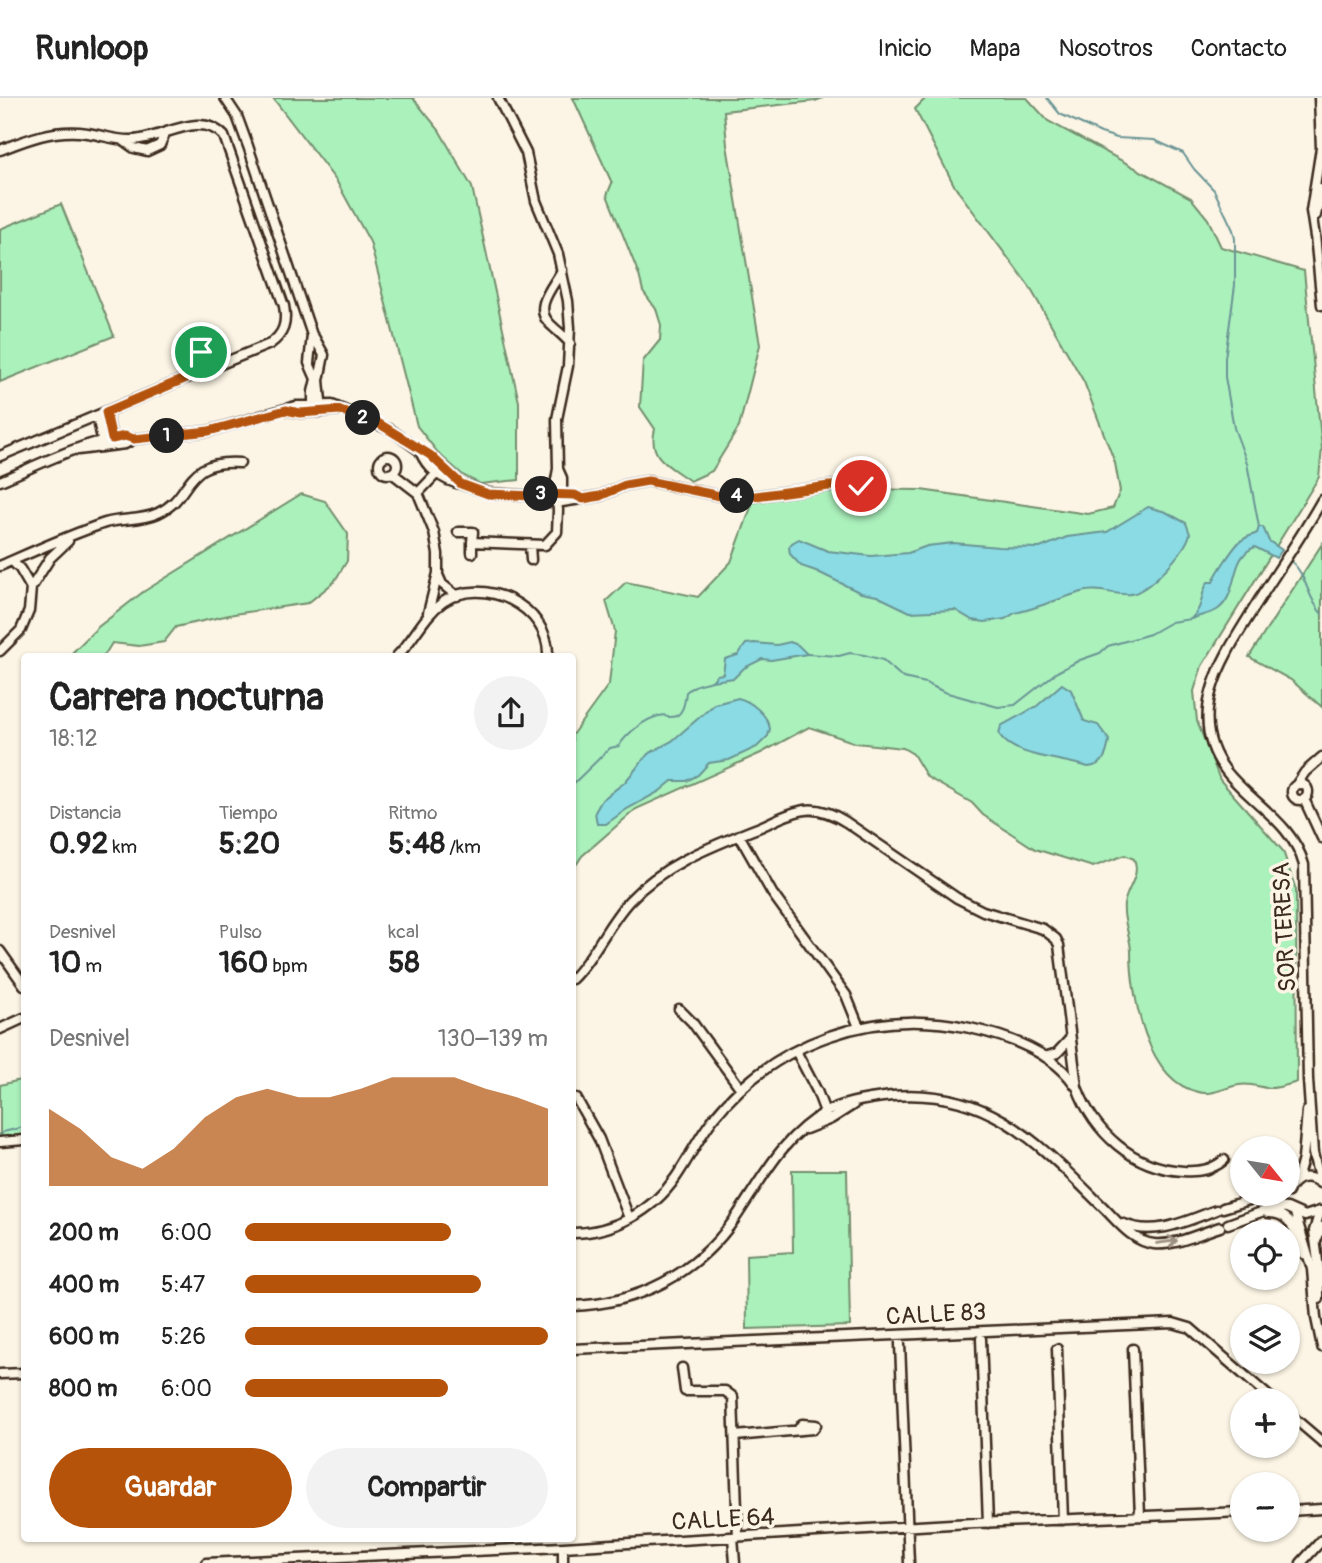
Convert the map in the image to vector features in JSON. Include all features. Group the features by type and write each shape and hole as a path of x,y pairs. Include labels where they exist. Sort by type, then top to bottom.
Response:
{"street":[{"path":"225,98 237,116 312,335 324,355 317,409"},
{"path":"472,542 485,539 495,542 516,539 545,545 557,533 562,478 558,469 557,418 567,376 570,343 568,301 562,270 536,201 526,153 498,98"},
{"path":"1319,98 1321,148 1311,211 1322,305"},
{"path":"0,150 37,136 78,132 122,140 134,148 147,151 160,145 165,133 202,124 214,127 224,136 284,306 286,319 279,337 270,344 0,456"},
{"path":"1315,237 1322,189"},
{"path":"562,270 544,301 543,312 549,323 570,343"},
{"path":"312,335 310,363 316,379 317,409"},
{"path":"184,379 203,354"},
{"path":"0,481 75,450 108,443 125,444 134,439 209,431 286,410 317,409 332,405 391,430 420,451 423,459 440,470 447,481 488,494 533,496 544,502 583,499 600,496 625,485 648,481 720,496 756,496 829,486 861,486"},
{"path":"106,412 108,443"},
{"path":"97,416 108,443"},
{"path":"0,566 112,521 156,514 173,502 198,472 223,462 240,463"},
{"path":"418,493 440,470"},
{"path":"392,473 418,493 434,532 438,554 438,575 432,601 425,619 400,653"},
{"name":"SOR TERESA","path":"1321,1184 1313,1153 1308,1080 1302,858 1286,830 1237,783 1220,762 1210,737 1208,716 1210,694 1219,668 1322,500"},
{"path":"458,532 472,532 472,553"},
{"path":"0,651 21,631 29,611 31,588 60,547 78,533"},
{"path":"494,553 495,542"},
{"path":"531,560 536,542"},
{"path":"12,561 31,588"},
{"path":"438,575 442,584 457,596"},
{"path":"425,619 444,601 479,592 520,604 531,613 546,636 548,653"},
{"path":"1322,757 1305,772 1297,784 1308,788 1308,795 1304,799 1322,838"},
{"path":"576,975 585,966 609,926 628,902 652,879 695,854 739,835 806,810 819,810 833,814 957,898 983,911 1052,934 1059,945 1077,1087 1083,1103 1100,1129 1126,1152 1159,1168 1193,1172 1216,1167 1224,1160"},
{"path":"739,835 772,893 846,995 859,1027"},
{"path":"0,951 21,981"},
{"path":"679,1009 741,1089"},
{"path":"0,1029 21,1019"},
{"path":"576,1232 609,1227 629,1218 660,1196 675,1178 713,1119 741,1089 772,1064 815,1041 859,1027 913,1022 956,1025 1000,1036 1045,1057 1077,1087"},
{"path":"1045,1057 1057,1053 1069,1040"},
{"path":"796,1051 830,1115"},
{"name":"SOR TERESA","path":"1300,1170 1308,1080"},
{"path":"576,1306 588,1306 632,1296 680,1275 720,1238 768,1165 803,1130 855,1104 892,1096 913,1095 959,1101 998,1117 1025,1133 1044,1149 1132,1235 1154,1244 1168,1244 1275,1207 1311,1216 1321,1210"},
{"path":"576,1098 599,1139 629,1218"},
{"path":"3,1141 21,1140"},
{"name":"SOR TERESA","path":"1300,1180 1311,1178 1321,1184"},
{"path":"1118,1222 1144,1230 1181,1222 1230,1206"},
{"path":"1289,1206 1294,1212 1312,1269 1320,1342"},
{"path":"1320,1342 1319,1269 1314,1231 1321,1210"},
{"path":"1255,1215 1272,1212 1286,1216 1312,1269"},
{"path":"1181,1222 1188,1237"},
{"path":"1315,1251 1322,1227"},
{"name":"CALLE 83","path":"576,1349 1173,1323 1190,1328 1259,1388"},
{"path":"981,1339 988,1523"},
{"path":"900,1344 909,1563"},
{"path":"1057,1349 1063,1520"},
{"path":"1133,1349 1140,1517"},
{"path":"682,1368 685,1391 725,1391 734,1400 735,1563"},
{"path":"0,1374 21,1373"},
{"path":"1300,1423 1322,1442"},
{"path":"735,1436 798,1430"},
{"path":"1300,1510 1322,1509"},
{"name":"CALLE 64","path":"206,1563 563,1548 908,1527 1230,1513"},
{"path":"1301,1563 1322,1540"},
{"path":"563,1548 564,1563"}],"green space":[{"path":"273,98 413,98 439,130 472,187 519,402 519,480 480,484 464,476 439,454 417,426 370,242 337,182"},
{"path":"573,98 823,98 724,111 727,145 760,345 739,427 712,471 690,481 668,466 657,454 653,439 655,429 640,407 643,361 660,340 661,325 656,309 643,291 607,195 612,183"},
{"path":"926,98 1027,98 1048,121 1191,198 1208,219 1221,247 1304,271 1322,449 1319,477 1202,666 1194,691 1197,721 1220,780 1283,851 1296,890 1297,1082 1270,1088 1243,1084 1209,1093 1180,1085 1166,1072 1154,1054 1145,1034 1134,991 1131,946 1124,904 1136,871 1134,859 1125,855 1093,867 1035,849 983,815 972,803 927,777 913,754 903,748 856,743 809,727 761,753 636,809 582,856 576,865 576,729 609,684 615,631 606,601 626,582 698,597 731,562 753,502 848,489 921,490 1088,514 1113,508 1120,491 1115,463 1084,382 1029,286 955,187 915,109"},
{"path":"61,204 114,336 0,382 0,229"},
{"path":"301,494 325,501 348,534 347,561 334,582 308,603 234,614 176,627 164,642 139,646 112,643 106,653 72,653 98,627 143,592"},
{"path":"1322,544 1322,707 1291,680 1249,657"},
{"path":"21,1080 21,1136 0,1137 0,1085"},
{"path":"792,1170 847,1170 850,1326 747,1329 746,1255 793,1252"}],"water":[{"path":"1148,507 1166,512 1186,523 1190,534 1174,560 1147,586 1131,594 1094,590 1082,592 1015,613 1005,619 985,622 972,620 955,610 910,612 801,566 790,554 789,547 799,539 828,551 871,556 908,553 927,546 953,543 1040,548 1067,537 1107,532"},
{"path":"1259,527 1263,527 1269,541 1282,550 1276,558 1255,547 1247,552 1237,567 1224,603 1217,610 1191,619 1198,609 1208,582 1213,582 1239,542 1257,533"},
{"path":"790,642 798,645 807,654 762,659 744,668 734,678 712,681 717,675 723,674 725,659 738,655 746,644 777,645"},
{"path":"1062,684 1071,690 1084,721 1098,725 1109,740 1101,762 1093,766 1027,753 1006,742 999,734 1001,726 1037,706"},
{"path":"738,698 758,709 769,724 768,736 757,747 729,760 709,763 698,775 687,781 672,781 606,824 597,824 595,812 602,800 625,782 648,754 672,741 715,704"}],"waterway":[{"path":"1047,98 1060,114 1101,133 1117,138 1154,140 1183,153 1214,190 1235,239 1235,285 1225,377 1234,428 1247,463 1259,527"},
{"path":"1288,559 1299,571 1322,614"},
{"path":"807,654 839,656 850,653 883,660 903,678 998,707 1015,705 1057,672 1100,653 1108,646 1150,634 1171,622 1191,619"},
{"path":"576,781 610,748 619,746 637,727 664,715 678,715 686,692 696,685 712,681"},
{"path":"0,1137 3,1132 21,1128"}],"route":[{"path":"201,352 203,354 184,379 106,412 112,439 125,436 134,439 192,434 286,410 300,413 340,410 391,430 430,455 461,484 488,494 575,495 583,499 600,496 625,485 648,481 720,496 756,496 829,486 861,486"}]}
